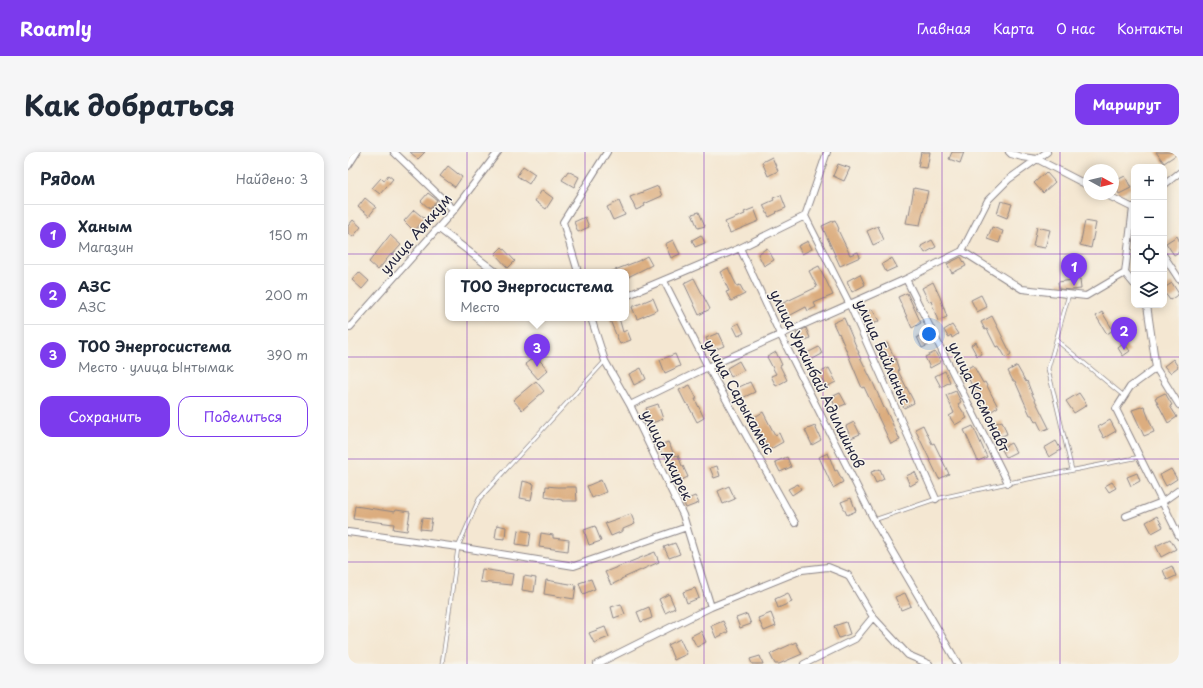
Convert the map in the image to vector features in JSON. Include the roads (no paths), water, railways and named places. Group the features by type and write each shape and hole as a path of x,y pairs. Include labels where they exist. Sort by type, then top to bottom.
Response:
{"street":[{"path":"348,166 357,152"},
{"path":"394,152 454,210"},
{"name":"улица Аяккум","path":"349,327 454,210 498,152"},
{"path":"577,269 563,222 607,152"},
{"path":"629,295 740,248 805,216 827,152"},
{"path":"1009,152 1010,154 1037,159 1083,183"},
{"path":"630,405 708,366 906,278 962,251 988,200 1009,179 1047,152"},
{"path":"1167,183 1179,173"},
{"path":"1117,200 1131,207"},
{"name":"улица Байланыс","path":"805,216 849,303 936,499"},
{"path":"438,228 492,269"},
{"path":"1131,230 1125,273 1131,280"},
{"name":"улица Уркинбай Адилшинов","path":"740,248 780,334 874,520 958,664"},
{"path":"962,251 1022,289 1086,296 1125,273"},
{"path":"1167,260 1179,278"},
{"name":"улица Космонавт","path":"906,278 1008,483"},
{"name":"улица Сарыкамыс","path":"664,281 708,366 795,523"},
{"path":"1147,308 1156,368 1179,405"},
{"name":"улица Акирек","path":"592,321 604,361 630,405 683,515 711,607"},
{"path":"1156,368 1130,387 1116,409 1179,536"},
{"path":"1126,516 1162,502 1179,490"},
{"path":"348,532 458,547 574,566 687,527"},
{"path":"596,664 711,607 802,570 828,567 848,575 873,617 908,654 929,664"},
{"path":"804,664 855,639 873,617"}],"lane":[{"path":"1069,294 1048,369 1072,470"},
{"path":"1056,340 1124,396"},
{"path":"442,664 458,547 479,499 604,361"},
{"path":"874,520 936,499 1140,457"}],"place":[{"name":"Ханым","path":"1074,286"},
{"name":"АЗС","path":"1124,350"},
{"name":"ТОО Энергосистема","path":"537,367"}]}
